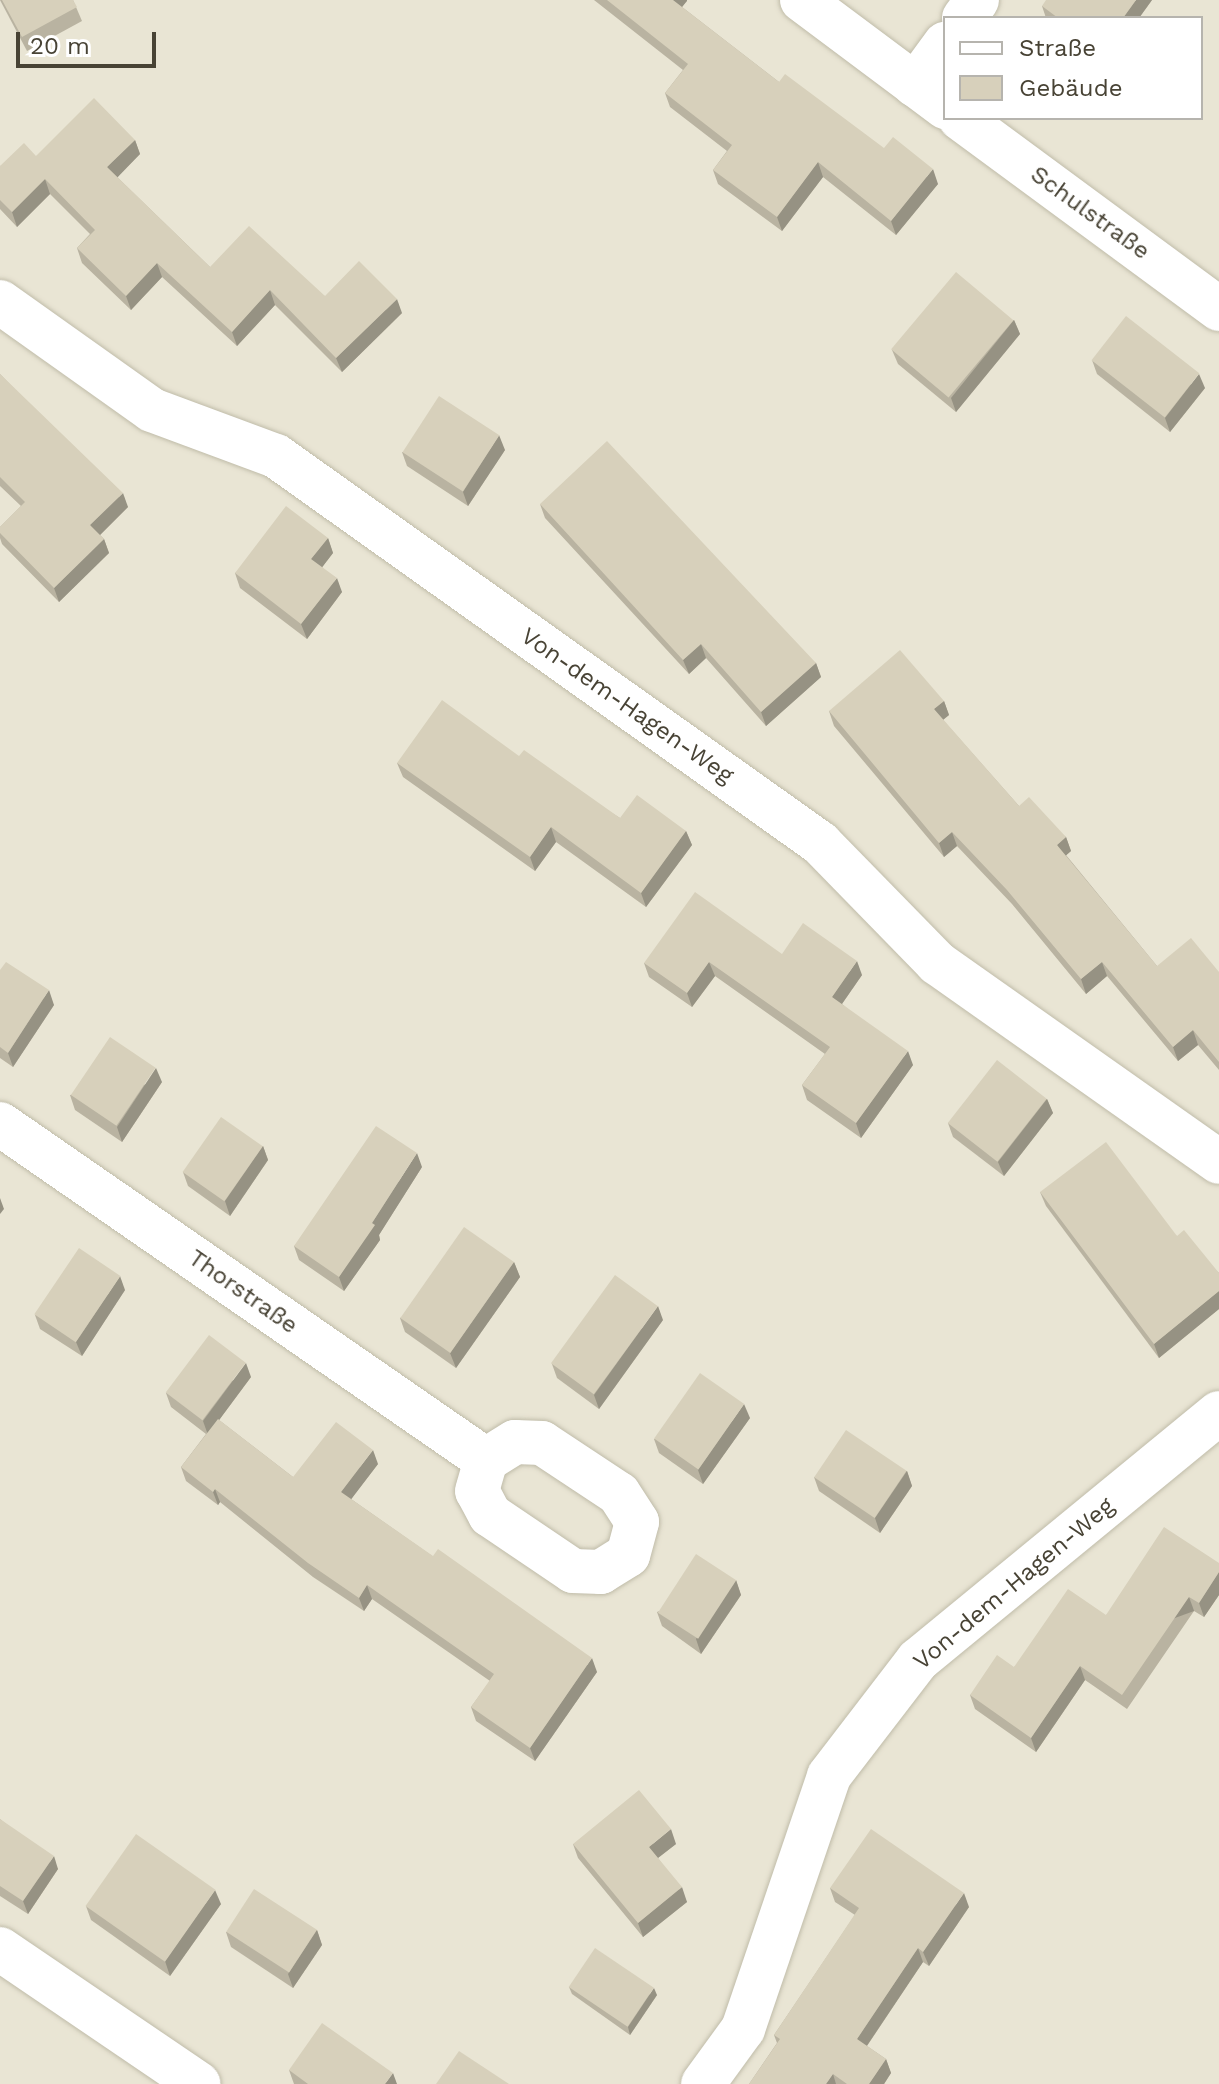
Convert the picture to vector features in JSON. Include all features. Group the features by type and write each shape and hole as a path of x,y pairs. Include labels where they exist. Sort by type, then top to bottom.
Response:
{"street":[{"path":"802,0 930,96 943,51"},
{"name":"Schulstraße","path":"963,120 1219,309"},
{"name":"Von-dem-Hagen-Weg","path":"0,302 152,410 276,456 820,843 937,963 1219,1162"},
{"name":"Thorstraße","path":"0,1124 486,1460"},
{"name":"Von-dem-Hagen-Weg","path":"703,2084 743,2029 829,1776 918,1660 1219,1413"},
{"path":"4,1961 199,2084"}],"shaded area":[{"path":"0,0 1219,0 1219,2084 0,2084"}],"building":[{"path":"2,0 73,0 77,7 22,37"},
{"path":"607,0 673,0 779,82 785,74 884,148 893,137 933,169 891,221 818,162 777,217 713,170 732,145 665,93 688,64"},
{"path":"1046,0 1136,0 1124,16 1055,16 1042,6"},
{"path":"94,98 135,140 107,167 210,267 249,226 325,296 359,261 397,299 336,358 270,290 232,332 157,263 126,296 77,248 95,230 45,179 12,212 0,200 0,166 24,143 36,156"},
{"path":"956,272 1013,320 949,398 891,349"},
{"path":"1126,316 1199,373 1165,417 1092,360"},
{"path":"0,374 123,493 90,525 104,539 54,588 0,533 0,527 25,502 0,477"},
{"path":"439,396 499,435 463,491 403,452"},
{"path":"607,441 816,663 761,712 701,644 683,660 540,504"},
{"path":"286,506 328,538 311,559 337,578 301,624 235,573"},
{"path":"900,650 944,701 934,709 1019,806 1029,797 1066,837 1057,845 1157,966 1191,938 1219,972 1219,1062 1193,1030 1173,1047 1102,962 1081,979 1007,890 952,832 939,843 829,711"},
{"path":"442,700 519,756 524,750 620,818 637,795 686,831 641,893 551,827 530,857 397,763"},
{"path":"695,892 782,954 803,923 857,961 832,997 908,1051 856,1123 802,1085 830,1047 709,962 687,993 644,963"},
{"path":"6,962 49,990 8,1053 0,1047 0,970"},
{"path":"110,1037 156,1068 116,1126 71,1095"},
{"path":"997,1060 1047,1099 997,1162 948,1123"},
{"path":"221,1117 263,1146 224,1201 183,1172"},
{"path":"376,1126 417,1153 372,1223 375,1225 339,1277 294,1246"},
{"path":"1106,1142 1177,1236 1184,1230 1219,1273 1219,1291 1154,1344 1040,1192"},
{"path":"464,1227 514,1262 450,1353 400,1318"},
{"path":"79,1248 120,1276 76,1342 34,1314"},
{"path":"615,1275 658,1306 594,1394 551,1363"},
{"path":"209,1335 246,1363 202,1420 166,1393"},
{"path":"700,1373 744,1404 698,1470 654,1439"},
{"path":"218,1419 293,1477 336,1422 373,1450 341,1492 433,1556 438,1549 592,1658 530,1748 471,1707 494,1674 367,1585 359,1598 308,1563 215,1489 213,1492 181,1467"},
{"path":"846,1430 907,1471 875,1518 814,1477"},
{"path":"1164,1527 1219,1563 1219,1572 1199,1603 1189,1597 1122,1695 1080,1666 1031,1738 970,1695 997,1655 1014,1667 1068,1589 1106,1615"},
{"path":"696,1554 736,1580 698,1639 658,1613"},
{"path":"639,1790 671,1829 649,1847 682,1887 638,1923 573,1844"},
{"path":"0,1819 54,1856 23,1901 0,1886"},
{"path":"871,1829 964,1893 923,1952 918,1948 857,2039 886,2059 869,2084 847,2084 833,2074 826,2084 749,2084 780,2039 774,2035 859,1908 830,1888"},
{"path":"136,1834 215,1890 165,1962 86,1906"},
{"path":"254,1889 317,1930 289,1973 226,1932"},
{"path":"595,1948 654,1988 628,2027 569,1987"},
{"path":"322,2023 393,2073 385,2084 308,2084 289,2070"},
{"path":"459,2051 509,2084 436,2084"}]}
